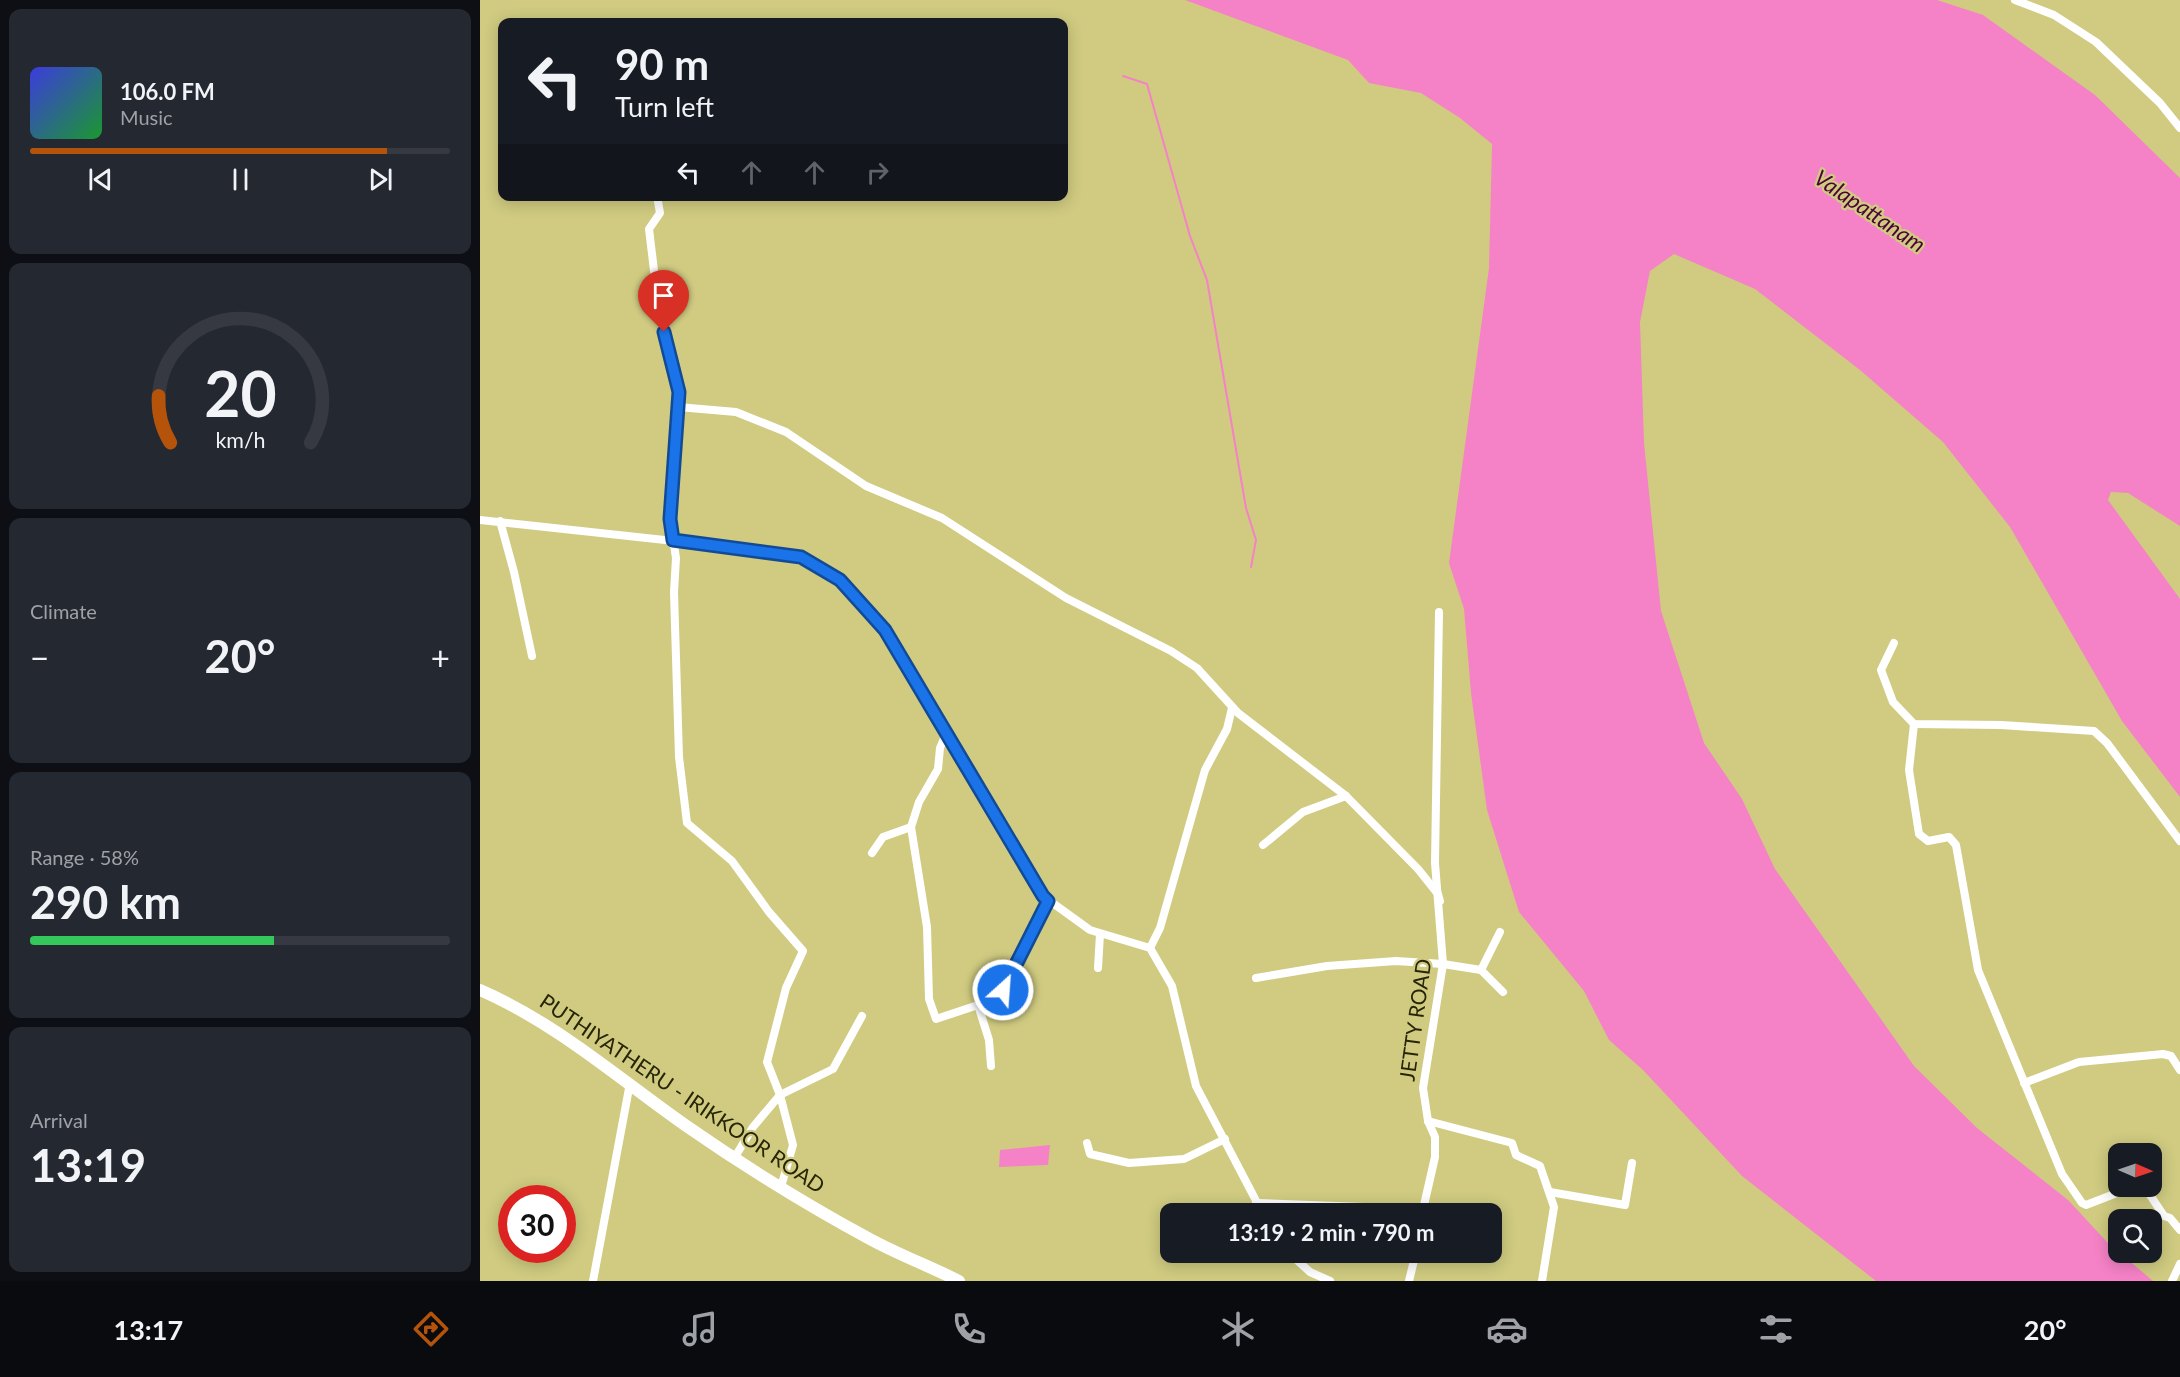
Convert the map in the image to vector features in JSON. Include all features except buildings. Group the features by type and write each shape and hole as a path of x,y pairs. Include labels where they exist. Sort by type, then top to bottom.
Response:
{"main road":[{"name":"PUTHIYATHERU - IRIKKOOR ROAD","path":"480,990 513,1004 608,1065 687,1126 781,1187 870,1239 959,1281"}],"street":[{"path":"2015,0 2054,15 2096,42 2160,103 2180,128"},
{"path":"658,201 660,213 649,229 659,312 679,392 670,519 676,558 674,592 679,757 687,823 732,861 769,912 803,951 786,988 767,1062 780,1095 793,1145 781,1187"},
{"path":"678,407 736,412 786,432 866,486 942,518 1066,598 1171,651 1197,668 1232,708 1346,796 1418,868 1438,894 1440,901"},
{"path":"480,520 673,540 801,557 840,580 885,630 1043,896 1090,930 1150,948 1172,986 1196,1086 1256,1203"},
{"path":"500,521 514,572 532,656"},
{"name":"JETTY ROAD","path":"1425,1203 1435,1157 1435,1137 1428,1121 1423,1088 1443,964 1436,863 1439,612"},
{"path":"1894,643 1881,670 1893,702 1914,724 2001,725 2094,731 2107,743 2180,841"},
{"path":"1150,948 1160,928 1205,770 1227,729 1232,708"},
{"path":"1914,724 1909,770 1919,834 1928,841 1949,837 1956,844 1978,970 2062,1174 2082,1203 2089,1205 2109,1197"},
{"path":"946,734 940,748 938,769 918,801 911,827 927,927 929,999 936,1019 978,1005 1003,990 1048,901"},
{"path":"1263,845 1303,812 1346,796"},
{"path":"872,853 883,837 911,827"},
{"path":"1481,970 1500,932"},
{"path":"1098,968 1101,934"},
{"path":"1256,978 1327,966 1396,961 1443,964 1481,970 1503,992"},
{"path":"978,1005 989,1040 991,1066"},
{"path":"735,1157 753,1127 780,1095 833,1069 862,1016"},
{"path":"2024,1083 2079,1062 2163,1054 2171,1056 2180,1070"},
{"path":"593,1281 630,1083"},
{"path":"1428,1121 1512,1143 1516,1155 1540,1166 1554,1207 1542,1281"},
{"path":"1087,1143 1090,1154 1129,1163 1184,1159 1225,1139"},
{"path":"1550,1192 1625,1205 1632,1163"},
{"path":"2151,1197 2164,1216 2170,1218 2180,1230"},
{"path":"1300,1263 1310,1272 1330,1281"},
{"path":"1409,1281 1413,1263"},
{"path":"2172,1281 2180,1264"}],"water":[{"name":"Valapattanam","path":"1185,0 1937,0 1983,15 2095,95 2180,178 2180,526 2128,493 2111,492 2108,500 2180,599 2180,797 2122,721 2010,527 1943,442 1860,370 1755,289 1674,254 1650,271 1640,322 1644,443 1661,611 1704,743 1742,799 1775,869 1914,1066 1977,1128 2068,1200 2108,1243 2108,1263 2132,1263 2153,1281 1876,1281 1742,1176 1643,1070 1609,1040 1584,991 1519,912 1487,810 1471,693 1464,609 1449,563 1489,268 1492,144 1460,118 1421,93 1369,83 1348,60"},
{"path":"1050,1145 1048,1165 999,1167 1000,1150"}],"waterway":[{"path":"1123,76 1147,84 1190,236 1207,280 1246,508 1256,540 1251,567"}],"route":[{"path":"664,332 679,392 670,519 673,540 801,557 840,580 885,630 1009,842 1048,901 1003,990"}]}
